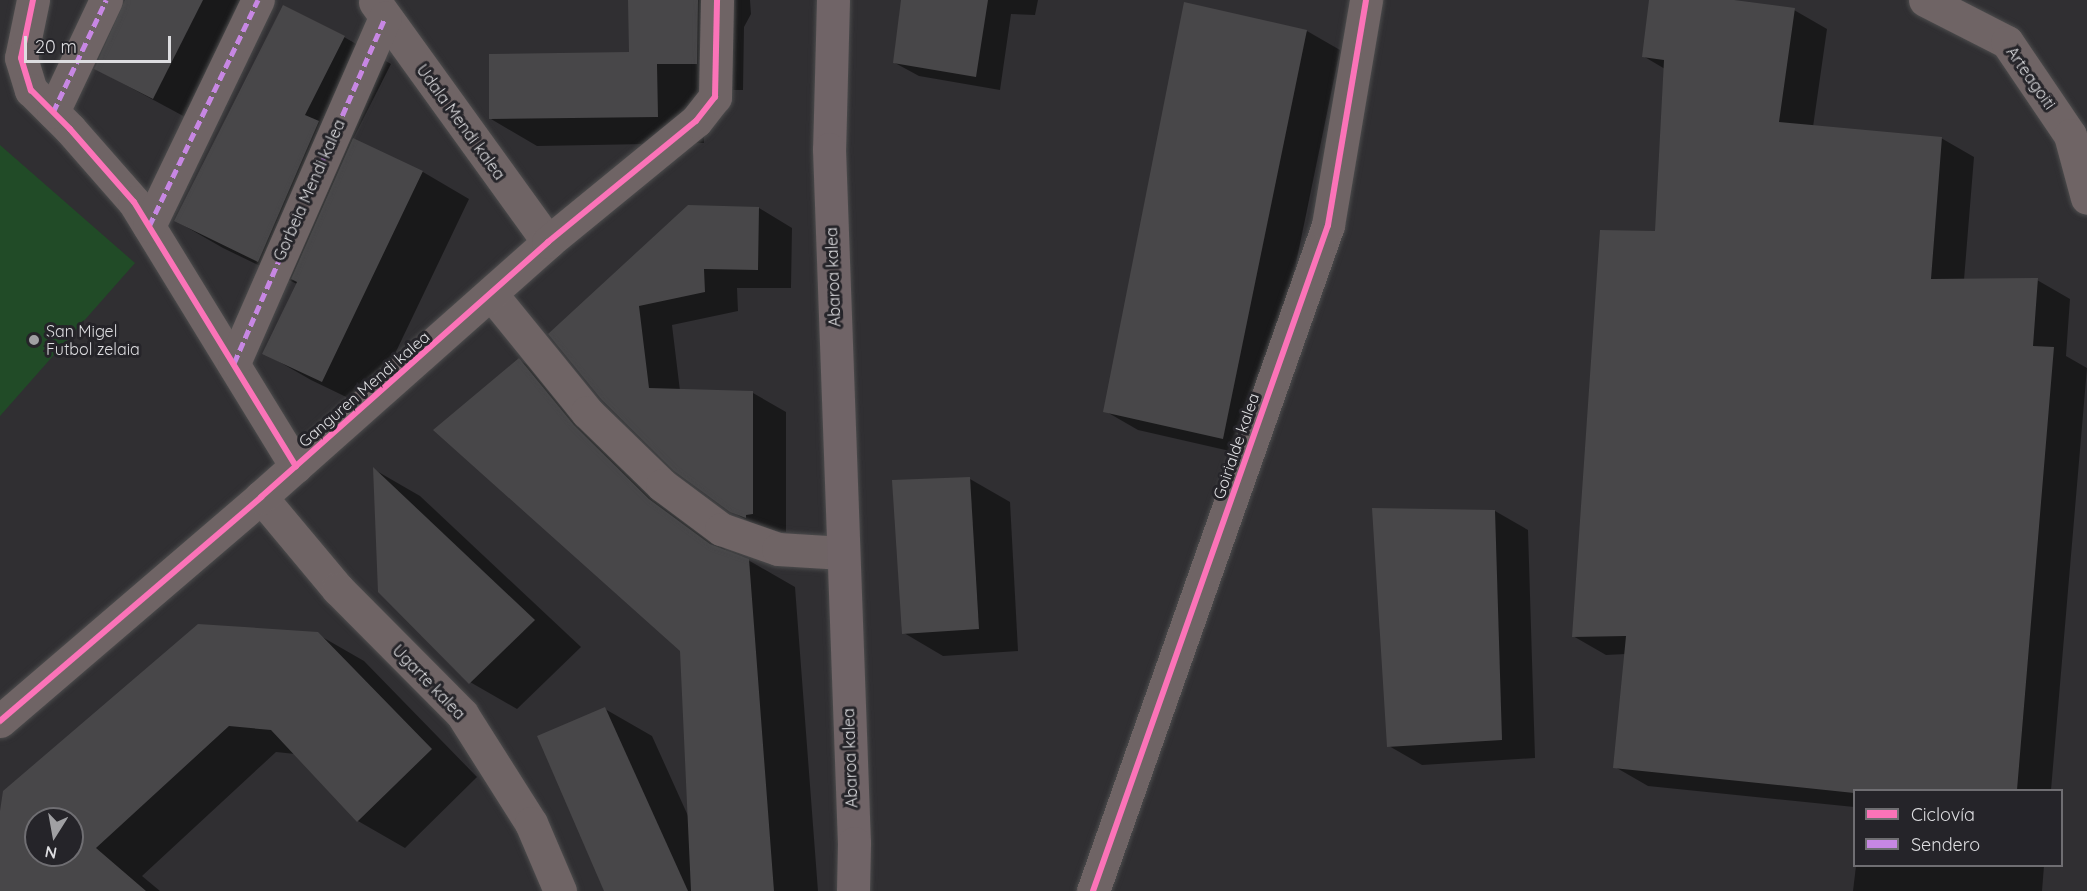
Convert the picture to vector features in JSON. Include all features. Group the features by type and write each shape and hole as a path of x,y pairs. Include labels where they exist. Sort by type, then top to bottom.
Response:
{"main road":[{"name":"Abaroa kalea","path":"833,0 829,149 853,891"}],"street":[{"path":"33,0 21,58 32,90 134,202 296,466"},
{"path":"53,112 106,0"},
{"path":"148,226 258,0"},
{"name":"Ganguren Mendi kalea","path":"0,721 261,497 492,295 549,242 696,122 715,97 717,0"},
{"name":"Goirialde kalea","path":"1102,888 1328,225 1366,0"},
{"name":"Arteagoiti","path":"1925,0 2007,42 2070,135 2087,198"},
{"name":"Udala Mendi kalea","path":"379,9 549,242"},
{"name":"Gorbeia Mendi kalea","path":"234,363 379,9"},
{"path":"492,295 587,412 662,485 721,530 778,549 843,553"},
{"name":"Ugarte kalea","path":"261,497 338,589 462,714 531,823 560,891"}],"green space":[{"name":"San Migel Futbol zelaia","path":"0,145 135,263 0,416"}],"building":[{"path":"125,0 203,0 153,99 94,69"},
{"path":"628,0 698,0 697,64 657,64 658,117 489,119 489,54 629,52"},
{"path":"901,0 988,0 976,77 893,63"},
{"path":"1649,0 1734,0 1795,8 1779,122 1942,137 1931,279 2038,278 2033,346 2054,347 2017,789 1853,789 1853,793 1613,768 1626,636 1572,637 1600,230 1655,231 1664,60 1642,57"},
{"path":"1184,2 1307,30 1223,439 1103,412"},
{"path":"283,5 345,36 305,115 319,121 258,262 174,221"},
{"path":"353,138 423,171 322,382 262,354 297,282 291,279"},
{"path":"688,205 759,207 758,270 704,269 705,292 639,306 649,388 753,391 753,514 746,515 746,518 730,512 674,471 601,399 548,334"},
{"path":"519,358 574,425 649,499 710,544 749,559 774,891 691,891 680,651 433,430"},
{"path":"373,467 535,620 469,684 378,592"},
{"path":"970,477 979,629 902,634 892,480"},
{"path":"1372,508 1495,510 1502,740 1387,747"},
{"path":"198,624 318,632 432,749 357,822 271,730 229,726 96,848 146,891 0,891 0,811 3,791"},
{"path":"605,707 688,891 604,891 537,736"}],"marked path":[{"path":"53,112 106,0"},
{"path":"149,226 258,0"},
{"path":"234,363 385,18"}],"cycle path":[{"path":"33,0 21,58 31,90 70,129 134,202 296,466"},
{"path":"0,721 261,497 548,242 696,121 715,97 717,0"},
{"path":"1093,891 1328,225 1366,0"}],"place":[{"name":"San Migel Futbol zelaia","path":"34,340"}]}
